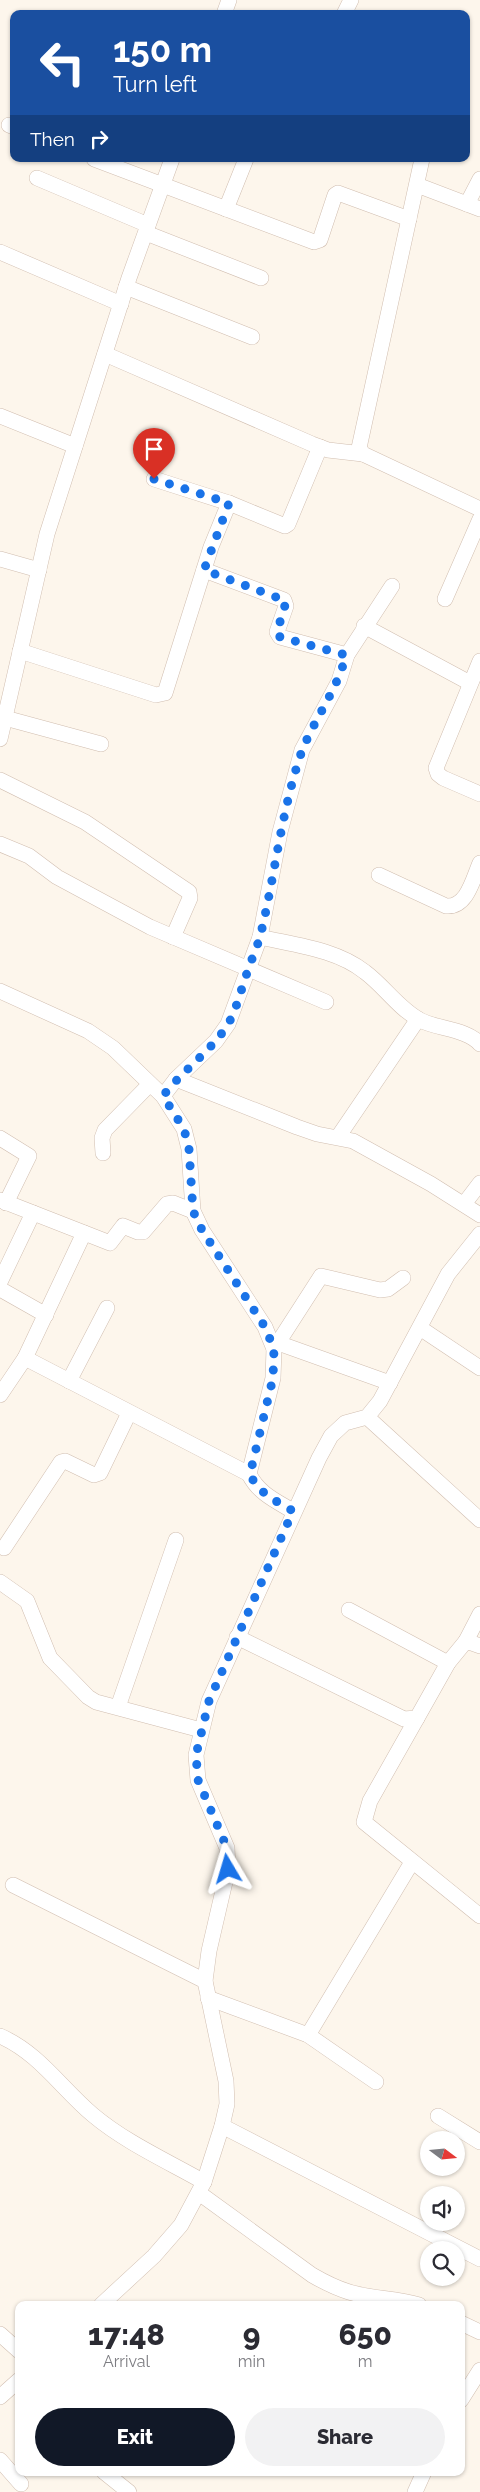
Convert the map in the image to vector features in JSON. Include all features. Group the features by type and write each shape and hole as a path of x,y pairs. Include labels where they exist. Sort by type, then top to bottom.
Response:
{"street":[{"path":"102,162 162,186 318,242 335,195 338,193 409,218"},
{"path":"0,739 47,534 126,287 171,162"},
{"path":"226,209 245,162"},
{"path":"363,454 359,448 421,162"},
{"path":"38,178 147,229 261,278"},
{"path":"417,185 474,207 480,180"},
{"path":"0,252 121,304"},
{"path":"126,287 252,337"},
{"path":"105,354 320,447 363,454 480,509"},
{"path":"0,416 75,446"},
{"path":"154,479 229,503 280,525 288,524 320,447"},
{"path":"20,651 156,695 165,693 204,570 229,503"},
{"path":"446,599 480,519"},
{"path":"0,559 39,570"},
{"path":"204,570 284,600 286,602 277,632 280,637 346,655"},
{"path":"163,1096 176,1079 216,1041 228,1024 260,937 280,832 302,750 339,681 346,655 392,586"},
{"path":"364,626 470,683"},
{"path":"480,660 436,768 438,774 443,778 480,794"},
{"path":"5,718 101,744"},
{"path":"0,780 85,822 189,892 190,898 173,937"},
{"path":"0,844 29,856 57,877 150,927 326,1002"},
{"path":"379,875 446,906 454,907 463,901 480,863"},
{"path":"260,937 324,952 349,961 364,971 418,1019 470,1036 480,1044"},
{"path":"0,991 88,1031 113,1048 163,1096 184,1129 189,1149 193,1211 202,1230 276,1346 390,1383"},
{"path":"338,1137 418,1019"},
{"path":"176,1079 297,1127 317,1134 353,1141 480,1215"},
{"path":"103,1153 102,1138 105,1130 150,1084"},
{"path":"0,1138 28,1156 3,1202 110,1243 123,1226 143,1232 168,1204 173,1203 193,1211"},
{"path":"464,1204 480,1183"},
{"path":"0,1282 33,1213"},
{"path":"0,1395 25,1358 84,1233"},
{"path":"105,2301 154,2256 181,2225 202,2188 227,2104 226,2081 205,1981 209,1951 228,1869 227,1848 198,1780 196,1755 209,1701 293,1511 331,1436 345,1423 367,1416 380,1401 448,1274 480,1234"},
{"path":"293,1511 262,1492 254,1484 250,1474 273,1378 276,1346 321,1276 380,1290 388,1289 402,1278"},
{"path":"0,1289 46,1315"},
{"path":"69,1382 107,1308"},
{"path":"420,1328 480,1368"},
{"path":"25,1358 250,1474"},
{"path":"4,1548 61,1462 65,1461 94,1475 100,1473 129,1413"},
{"path":"367,1416 480,1520"},
{"path":"118,1707 176,1540"},
{"path":"0,1582 27,1601 50,1658 88,1697 96,1702 201,1730"},
{"path":"349,1610 448,1663"},
{"path":"480,1614 473,1643 448,1663 370,1801 364,1822 480,1916"},
{"path":"237,1637 390,1713 404,1719 417,1718"},
{"path":"308,2035 412,1862"},
{"path":"13,1885 205,1981"},
{"path":"208,1998 308,2035 376,2082"},
{"path":"0,2036 33,2055 91,2113 106,2125 202,2188 312,2275 330,2285 350,2292 407,2301"},
{"path":"438,2116 480,2142"},
{"path":"222,2126 480,2259"},
{"path":"465,2324 480,2332"},
{"path":"0,2334 15,2347"},
{"path":"465,2394 480,2370"},
{"path":"0,2460 21,2484"},
{"path":"109,2476 129,2492"},
{"path":"416,2492 422,2476"}],"route":[{"path":"154,479 229,503 204,570 284,600 286,602 277,632 280,637 346,655 339,681 302,750 297,764 280,832 260,937 236,1005 228,1024 216,1041 176,1079 163,1096 184,1129 189,1149 193,1211 202,1230 265,1327 274,1349 273,1378 250,1474 254,1484 262,1492 293,1511 209,1701 196,1755 198,1780 227,1848 228,1869"}]}
